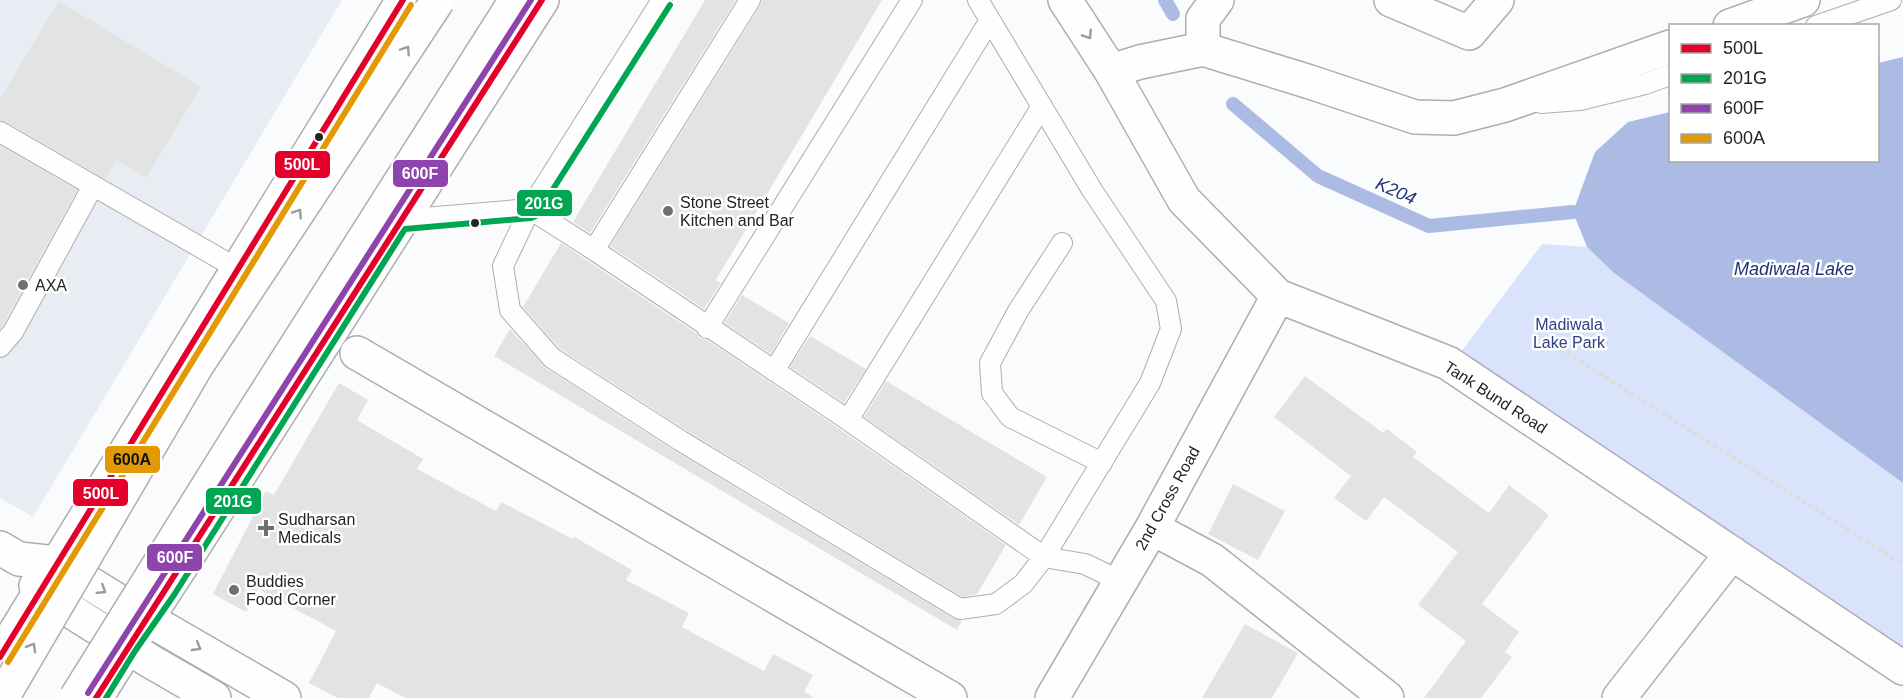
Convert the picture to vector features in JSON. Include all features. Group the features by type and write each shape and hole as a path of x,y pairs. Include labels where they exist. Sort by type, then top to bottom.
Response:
{"main road":[{"path":"0,657 403,0"},
{"path":"2,698 196,365 438,0"},
{"path":"76,698 516,0"},
{"path":"96,698 127,646 166,590 400,219 542,0"},
{"name":"Tank Bund Road","path":"1065,0 1111,71 1184,200 1278,296 1448,363 1903,668"},
{"path":"1203,49 1203,19 1217,0"},
{"path":"1391,0 1469,33 1497,0"},
{"path":"1736,24 1803,0"},
{"path":"1111,71 1140,62 1203,49 1415,117 1454,118 1505,105 1669,48"},
{"name":"2nd Cross Road","path":"1052,698 1152,528 1278,296"},
{"path":"357,353 950,698"},
{"path":"1152,528 1212,560 1388,698"},
{"path":"1619,698 1732,553"},
{"path":"9,554 57,563 284,698"},
{"path":"9,554 39,591 214,698"}],"lane":[{"path":"662,0 530,209 503,266 510,310 552,358 681,441 960,609 996,604 1023,584 1044,557 1150,384 1172,329 1166,301 1092,190 978,0"},
{"path":"594,250 750,0"},
{"path":"707,328 912,0"},
{"path":"1822,24 1891,0"},
{"path":"774,371 990,20"},
{"path":"1505,105 1581,100 1646,84 1669,76"},
{"path":"848,420 1042,106"},
{"path":"0,132 238,269"},
{"path":"0,347 13,332 93,186"},
{"path":"400,219 530,209 848,420 1044,557 1085,564 1120,581"},
{"path":"1062,243 1018,311 990,363 992,393 1010,417 1102,463"}],"path":[{"path":"1535,333 1903,564"}],"shaded area":[{"path":"0,0 342,0 33,517 0,498"}],"green space":[{"name":"Madiwala Lake Park","path":"1542,244 1587,247 1614,273 1903,483 1903,646 1461,352"}],"water":[{"name":"Madiwala Lake","path":"1903,57 1903,483 1614,273 1587,247 1573,212 1595,152 1628,122 1669,112 1669,162 1879,162 1879,63"}],"building":[{"path":"705,0 736,0 590,233 573,222"},
{"path":"762,0 882,0 716,280 721,283 704,309 610,246"},
{"path":"59,1 201,87 146,178 116,160 105,179 0,120 0,99"},
{"name":"AXA","path":"0,146 77,190 0,329"},
{"path":"561,243 696,333 700,338 707,340 841,430 1006,545 977,594 963,597 687,431 560,349 523,307"},
{"path":"742,295 789,323 771,354 724,323"},
{"path":"510,329 546,368 675,451 954,619 962,621 957,630 494,356"},
{"path":"810,336 866,369 844,403 790,367"},
{"path":"1305,376 1383,433 1387,429 1417,452 1413,457 1489,513 1509,485 1549,515 1482,604 1519,632 1505,652 1512,657 1481,698 1424,698 1466,641 1418,605 1458,552 1384,497 1366,521 1334,498 1351,476 1274,417"},
{"path":"886,381 1047,477 1019,525 864,417"},
{"path":"339,383 368,400 357,420 423,459 417,469 496,511 501,502 573,539 574,537 632,570 626,580 689,613 682,627 764,671 773,654 813,675 804,692 815,698 405,698 377,683 369,698 338,698 309,683 336,631 258,589 246,612 213,594 266,491 274,495"},
{"path":"1233,484 1285,511 1258,560 1208,534"},
{"path":"1245,624 1298,653 1272,698 1202,698"}],"waterway":[{"name":"K204","path":"1165,0 1173,14"},
{"name":"K204","path":"1233,104 1318,176 1429,226 1573,212"}],"transit line":[{"name":"500L","path":"0,657 403,0"},
{"name":"600F","path":"88,693 531,0"},
{"name":"500L","path":"96,698 542,0"},
{"name":"600A","path":"8,662 411,5"},
{"name":"201G","path":"106,698 174,595 405,229 536,216 670,5"}],"place":[{"name":"Stone Street Kitchen and Bar","path":"668,211"},
{"name":"AXA","path":"23,285"},
{"name":"Sudharsan Medicals","path":"266,528"},
{"name":"Buddies Food Corner","path":"234,590"}]}
